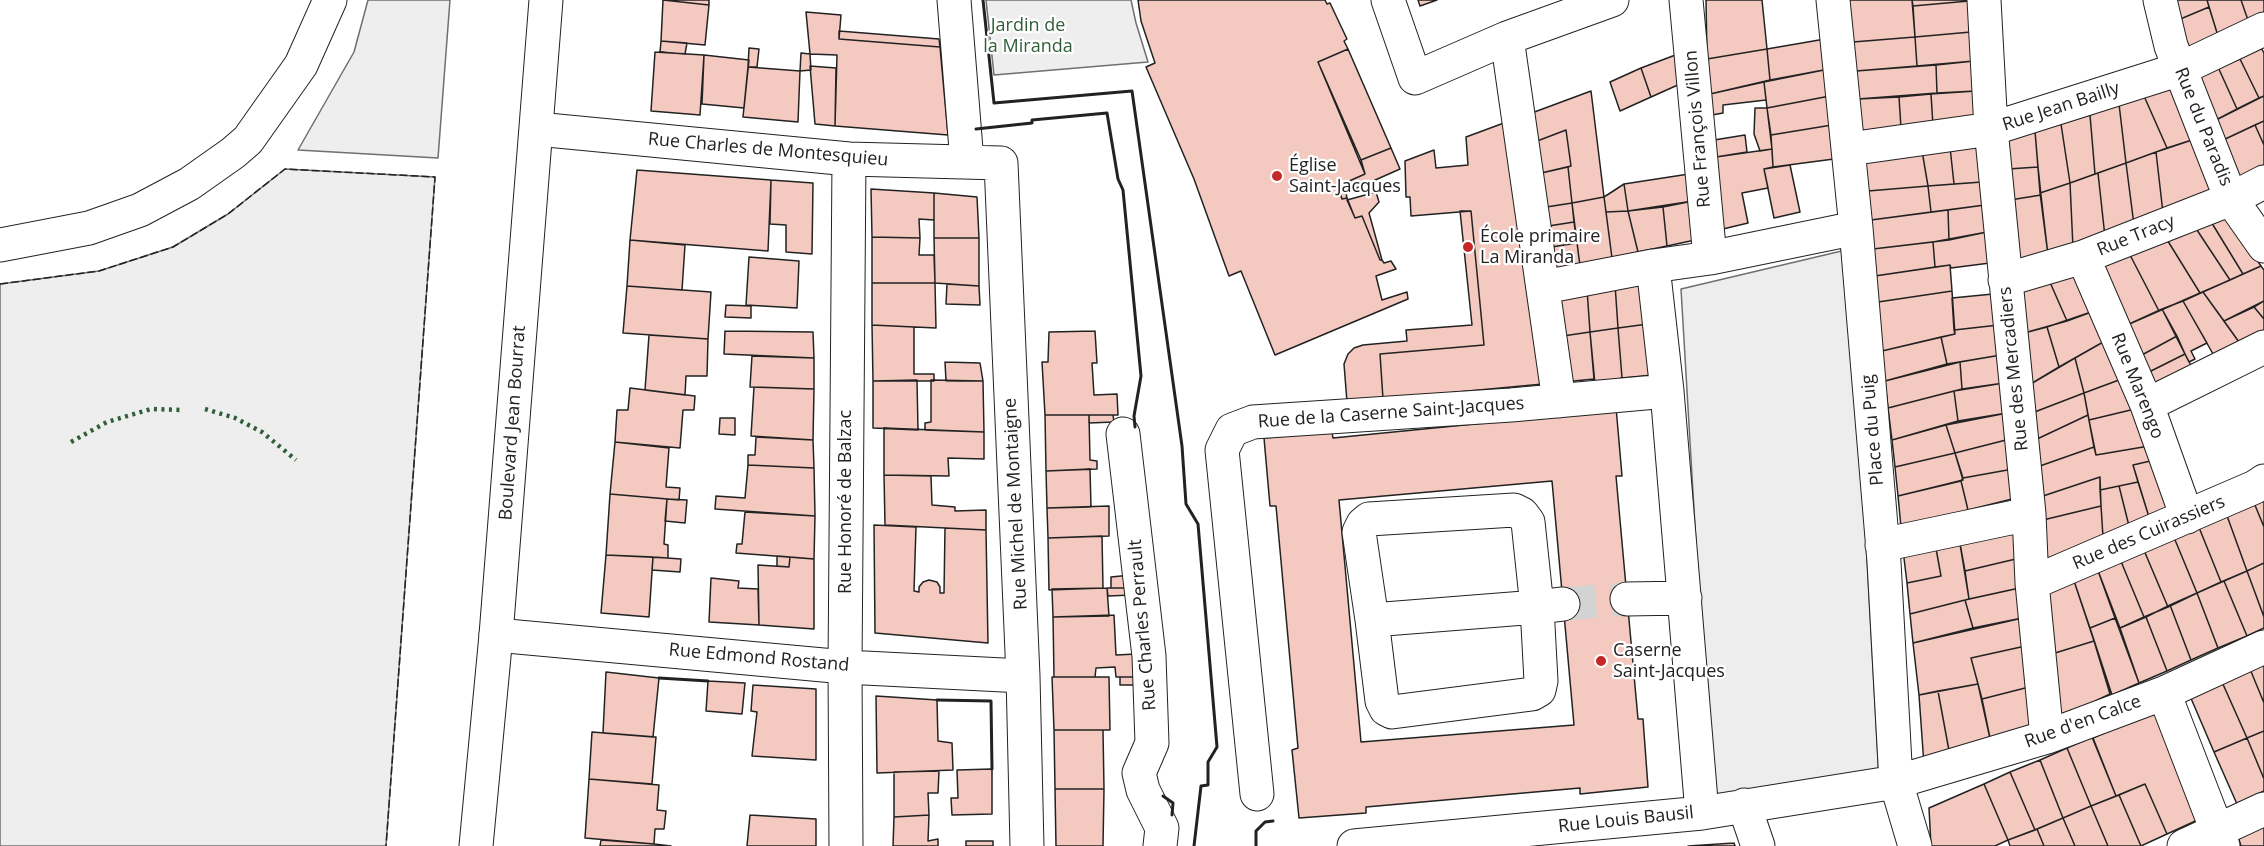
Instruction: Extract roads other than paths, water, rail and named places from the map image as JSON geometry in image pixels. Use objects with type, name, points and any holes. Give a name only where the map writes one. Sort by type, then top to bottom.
[{"type":"street","points":[[0,245],[89,228],[140,210],[189,184],[233,153],[248,140],[301,65],[330,0]]},
{"type":"street","name":"Boulevard Jean Bourrat","points":[[476,846],[496,635],[546,0]]},
{"type":"street","points":[[954,0],[967,162]]},
{"type":"street","points":[[1388,0],[1415,78],[1507,38],[1612,0]]},
{"type":"street","name":"Rue François Villon","points":[[1686,0],[1710,258]]},
{"type":"street","name":"Place du Puig","points":[[1833,0],[1849,149],[1882,545],[1896,782],[1915,846]]},
{"type":"street","name":"Rue des Mercadiers","points":[[1984,0],[1991,129],[2029,514],[2032,582],[2047,737]]},
{"type":"street","name":"Rue du Paradis","points":[[2160,0],[2171,46],[2231,199],[2264,246]]},
{"type":"street","name":"Rue Jean Bailly","points":[[1849,149],[1991,129],[2180,69],[2264,29]]},
{"type":"street","points":[[1507,38],[1559,401]]},
{"type":"street","name":"Rue Charles de Montesquieu","points":[[537,129],[849,159],[1001,163]]},
{"type":"street","name":"Rue Honoré de Balzac","points":[[846,846],[844,667],[849,159]]},
{"type":"street","name":"Rue Michel de Montaigne","points":[[1001,163],[1023,676],[1027,846]]},
{"type":"street","name":"Rue Tracy","points":[[2005,280],[2084,257],[2231,199],[2264,182]]},
{"type":"street","points":[[1544,287],[1653,266],[1710,258],[1856,228]]},
{"type":"street","name":"Rue Marengo","points":[[2084,257],[2147,405],[2187,517]]},
{"type":"street","points":[[1653,266],[1668,391],[1702,813]]},
{"type":"street","points":[[2147,405],[2264,347]]},
{"type":"street","name":"Rue de la Caserne Saint-Jacques","points":[[1257,794],[1222,450],[1232,430],[1253,422],[1511,405],[1668,391]]},
{"type":"street","name":"Rue Charles Perrault","points":[[1124,434],[1149,656],[1152,743],[1139,773],[1143,790],[1162,828],[1160,846]]},
{"type":"street","name":"Rue des Cuirassiers","points":[[2032,582],[2187,517],[2264,481]]},
{"type":"street","points":[[1514,510],[1522,514],[1528,522],[1550,605],[1539,690],[1532,694],[1392,712],[1382,701],[1372,620],[1359,532],[1369,519],[1514,510]]},
{"type":"street","points":[[1882,545],[2029,514]]},
{"type":"street","points":[[1628,599],[1685,598]]},
{"type":"street","points":[[1372,620],[1550,605]]},
{"type":"street","name":"Rue Edmond Rostand","points":[[496,635],[844,667],[1023,676]]},
{"type":"street","name":"Rue d'en Calce","points":[[1896,782],[2047,737],[2164,693],[2264,647]]},
{"type":"street","points":[[2164,693],[2221,838]]},
{"type":"street","name":"Rue Louis Bausil","points":[[1354,846],[1702,813],[1896,782]]},
{"type":"street","points":[[1744,805],[1758,846]]},
{"type":"street","points":[[2184,846],[2221,838],[2264,808]]},
{"type":"tunnel","points":[[1563,604],[1627,599]]},
{"type":"place","name":"Église Saint-Jacques","points":[[1277,176]]},
{"type":"place","name":"École primaire La Miranda","points":[[1468,247]]},
{"type":"place","name":"Caserne Saint-Jacques","points":[[1601,661]]},
{"type":"park label","name":"Jardin de la Miranda","points":[[1028,36]]}]
